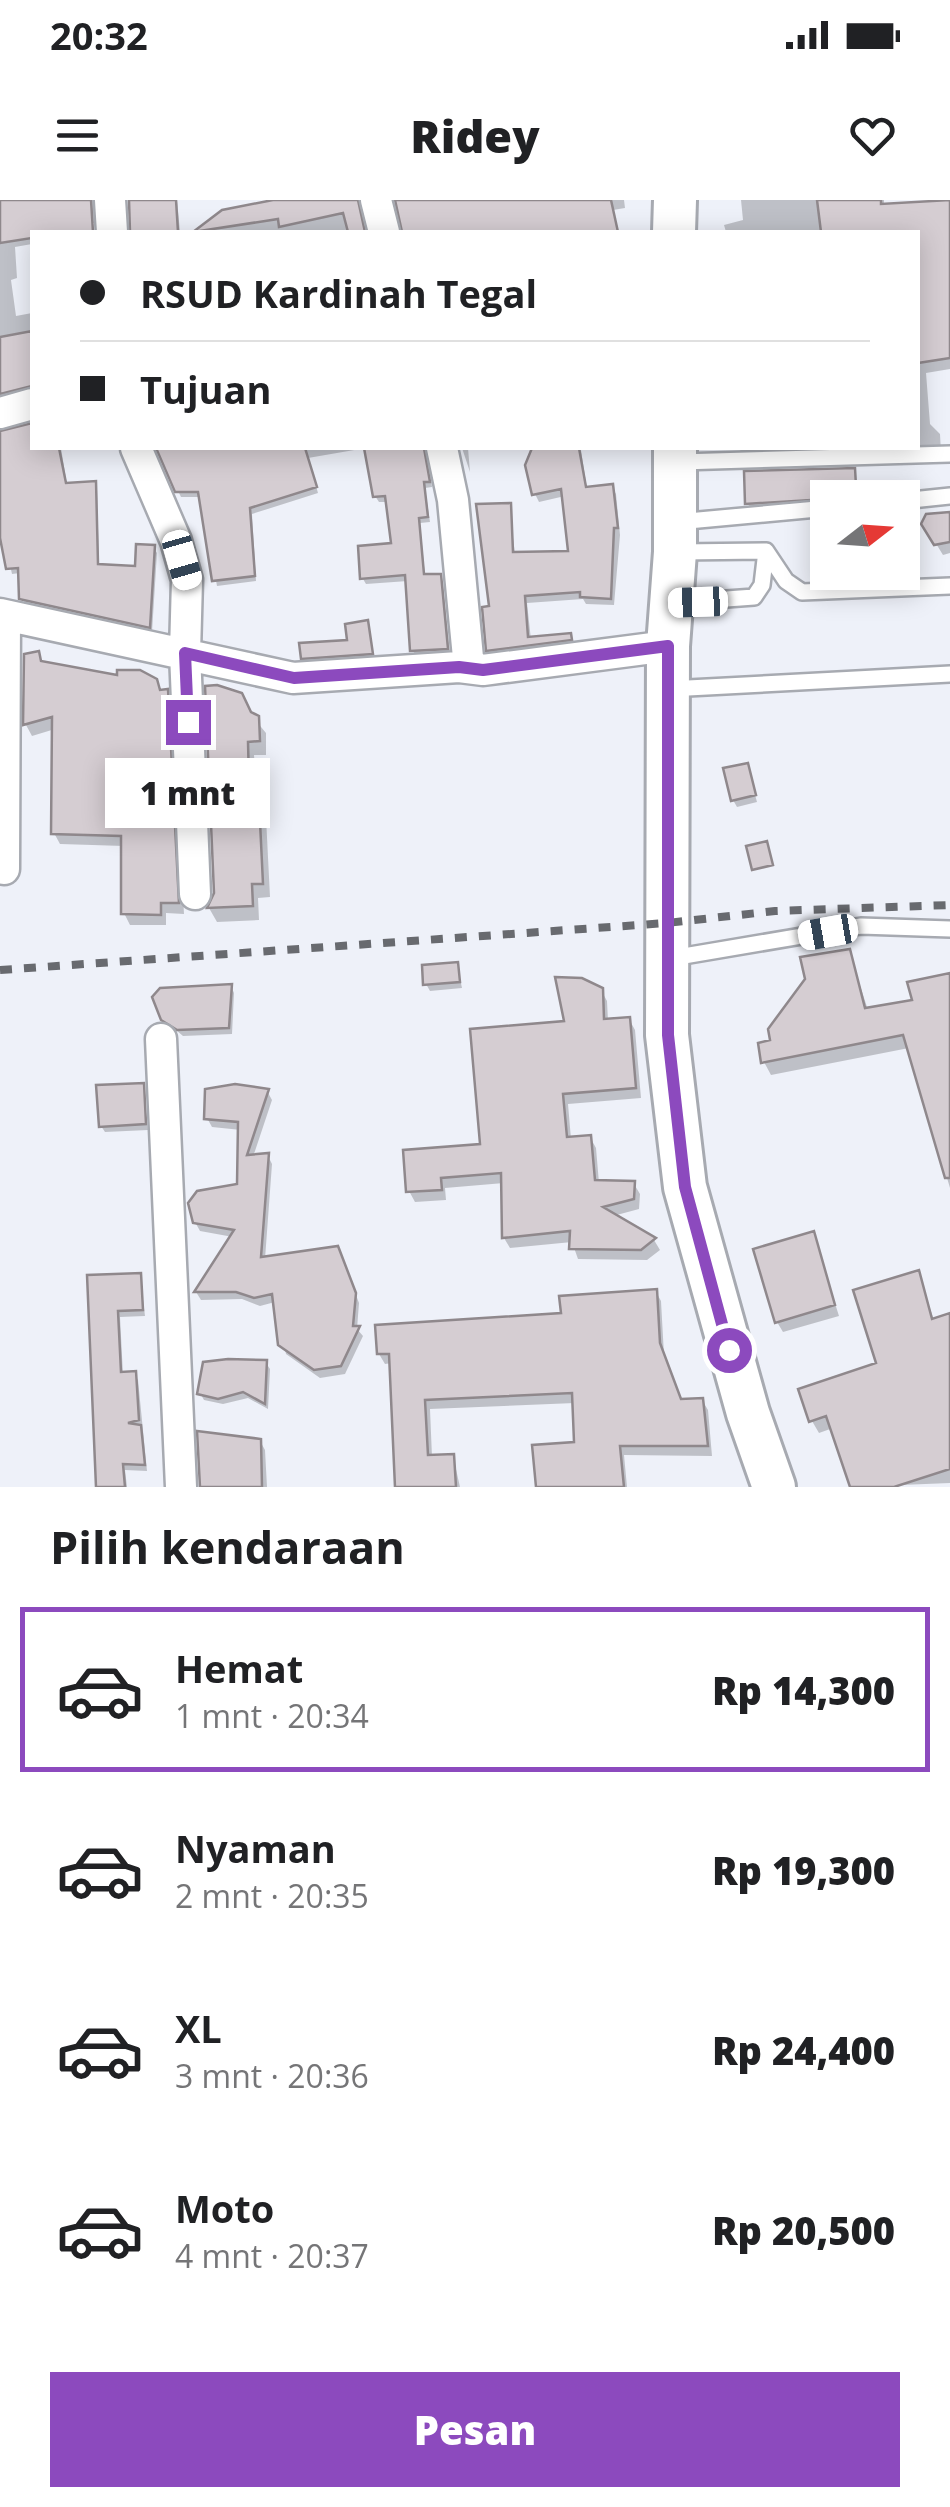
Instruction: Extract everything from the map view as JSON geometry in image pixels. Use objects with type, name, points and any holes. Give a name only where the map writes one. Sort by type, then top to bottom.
[{"type":"main road","points":[[674,230],[675,200]]},
{"type":"main road","points":[[676,455],[668,646],[668,1035],[685,1187],[748,1413],[774,1487]]},
{"type":"street","points":[[110,200],[112,230]]},
{"type":"street","points":[[376,200],[384,230]]},
{"type":"street","points":[[0,413],[30,405]]},
{"type":"street","points":[[137,450],[176,541],[187,580],[185,653],[194,894]]},
{"type":"street","points":[[442,450],[453,500],[469,668]]},
{"type":"street","points":[[4,869],[2,615],[294,678],[483,670],[668,646]]},
{"type":"street","points":[[161,1039],[181,1487]]},
{"type":"lane","points":[[676,455],[950,454]]},
{"type":"lane","points":[[920,499],[950,496]]},
{"type":"lane","points":[[675,538],[810,512]]},
{"type":"lane","points":[[675,538],[766,551],[786,581],[802,592],[950,586]]},
{"type":"lane","points":[[671,603],[754,597],[762,586],[766,551]]},
{"type":"lane","points":[[669,689],[950,674]]},
{"type":"lane","points":[[668,959],[861,926],[950,929]]},
{"type":"building","points":[[0,200],[91,200],[93,230],[30,230],[30,238],[0,243]]},
{"type":"building","points":[[129,200],[176,200],[178,230],[130,230]]},
{"type":"building","points":[[273,200],[358,200],[365,230],[347,230],[343,213],[279,227],[278,219],[196,230],[222,210]]},
{"type":"building","points":[[395,200],[611,200],[618,230],[402,230]]},
{"type":"building","points":[[817,200],[881,200],[881,204],[950,200],[950,358],[920,363],[920,230],[821,230]]},
{"type":"building","points":[[30,331],[30,386],[0,394],[0,337]]},
{"type":"building","points":[[30,424],[30,450],[59,450],[66,483],[96,481],[98,564],[135,566],[136,544],[155,545],[150,628],[19,599],[18,568],[6,569],[0,538],[0,431]]},
{"type":"building","points":[[157,450],[306,450],[317,487],[250,508],[255,576],[212,581],[198,492],[175,492]]},
{"type":"building","points":[[364,450],[424,450],[430,482],[424,482],[428,517],[419,518],[424,574],[441,574],[448,649],[410,651],[405,575],[360,579],[358,546],[391,543],[385,496],[373,497]]},
{"type":"building","points":[[531,450],[579,450],[586,487],[613,484],[618,528],[614,528],[611,599],[580,597],[580,592],[525,596],[528,637],[571,633],[572,640],[486,651],[482,607],[489,606],[476,504],[511,503],[513,552],[568,551],[561,489],[532,495],[525,465]]},
{"type":"building","points":[[855,468],[856,480],[810,480],[810,500],[745,504],[744,471]]},
{"type":"building","points":[[950,512],[950,542],[934,545],[921,524],[926,514]]},
{"type":"building","points":[[368,620],[373,654],[301,659],[299,643],[347,640],[345,624]]},
{"type":"building","points":[[39,651],[41,661],[117,675],[117,670],[140,670],[157,679],[160,690],[168,689],[179,903],[161,903],[161,915],[121,914],[121,836],[51,834],[52,717],[23,725],[24,654]]},
{"type":"building","points":[[217,685],[242,693],[251,712],[259,716],[260,741],[248,742],[249,781],[258,780],[263,884],[252,884],[253,906],[207,908],[214,893],[205,686]]},
{"type":"building","points":[[748,763],[756,795],[731,801],[723,768]]},
{"type":"building","points":[[767,841],[773,865],[752,870],[746,846]]},
{"type":"building","points":[[850,949],[865,1008],[912,1000],[907,982],[950,973],[950,1178],[945,1178],[903,1035],[761,1063],[758,1043],[770,1040],[768,1029],[805,979],[800,957]]},
{"type":"building","points":[[458,962],[460,982],[423,985],[422,965]]},
{"type":"building","points":[[555,977],[582,978],[603,988],[604,1019],[630,1017],[636,1088],[563,1094],[567,1137],[591,1135],[595,1180],[635,1181],[634,1199],[603,1207],[656,1238],[641,1250],[569,1249],[570,1231],[502,1238],[501,1173],[441,1178],[442,1190],[406,1192],[403,1150],[480,1144],[470,1029],[564,1021]]},
{"type":"building","points":[[232,984],[229,1028],[177,1030],[161,1020],[152,997],[160,988]]},
{"type":"building","points":[[144,1083],[146,1124],[99,1127],[96,1085]]},
{"type":"building","points":[[235,1084],[269,1089],[247,1155],[269,1153],[261,1257],[338,1246],[356,1293],[353,1326],[360,1326],[341,1366],[314,1370],[278,1345],[272,1294],[254,1298],[236,1292],[194,1292],[234,1230],[193,1223],[188,1203],[197,1191],[237,1184],[238,1122],[204,1119],[205,1089]]},
{"type":"building","points":[[814,1231],[835,1305],[775,1323],[753,1249]]},
{"type":"building","points":[[919,1270],[932,1319],[950,1313],[950,1469],[894,1487],[850,1487],[826,1416],[809,1422],[798,1389],[876,1363],[853,1290]]},
{"type":"building","points":[[141,1273],[143,1310],[118,1311],[121,1372],[136,1371],[139,1420],[128,1423],[141,1425],[145,1465],[123,1464],[125,1487],[96,1487],[87,1275]]},
{"type":"building","points":[[657,1289],[660,1343],[681,1399],[703,1398],[708,1446],[620,1446],[624,1487],[536,1487],[532,1445],[574,1442],[572,1393],[425,1400],[428,1455],[454,1454],[456,1487],[395,1487],[389,1354],[377,1354],[375,1325],[561,1313],[559,1296]]},
{"type":"building","points":[[267,1360],[265,1404],[243,1392],[218,1399],[197,1394],[203,1362]]},
{"type":"building","points":[[197,1431],[261,1439],[262,1487],[200,1487]]},
{"type":"railway","points":[[0,970],[667,923],[775,911],[950,905]]},
{"type":"route","points":[[188,722],[185,653],[294,678],[459,667],[483,670],[668,646],[668,1035],[685,1187],[729,1350]]}]
